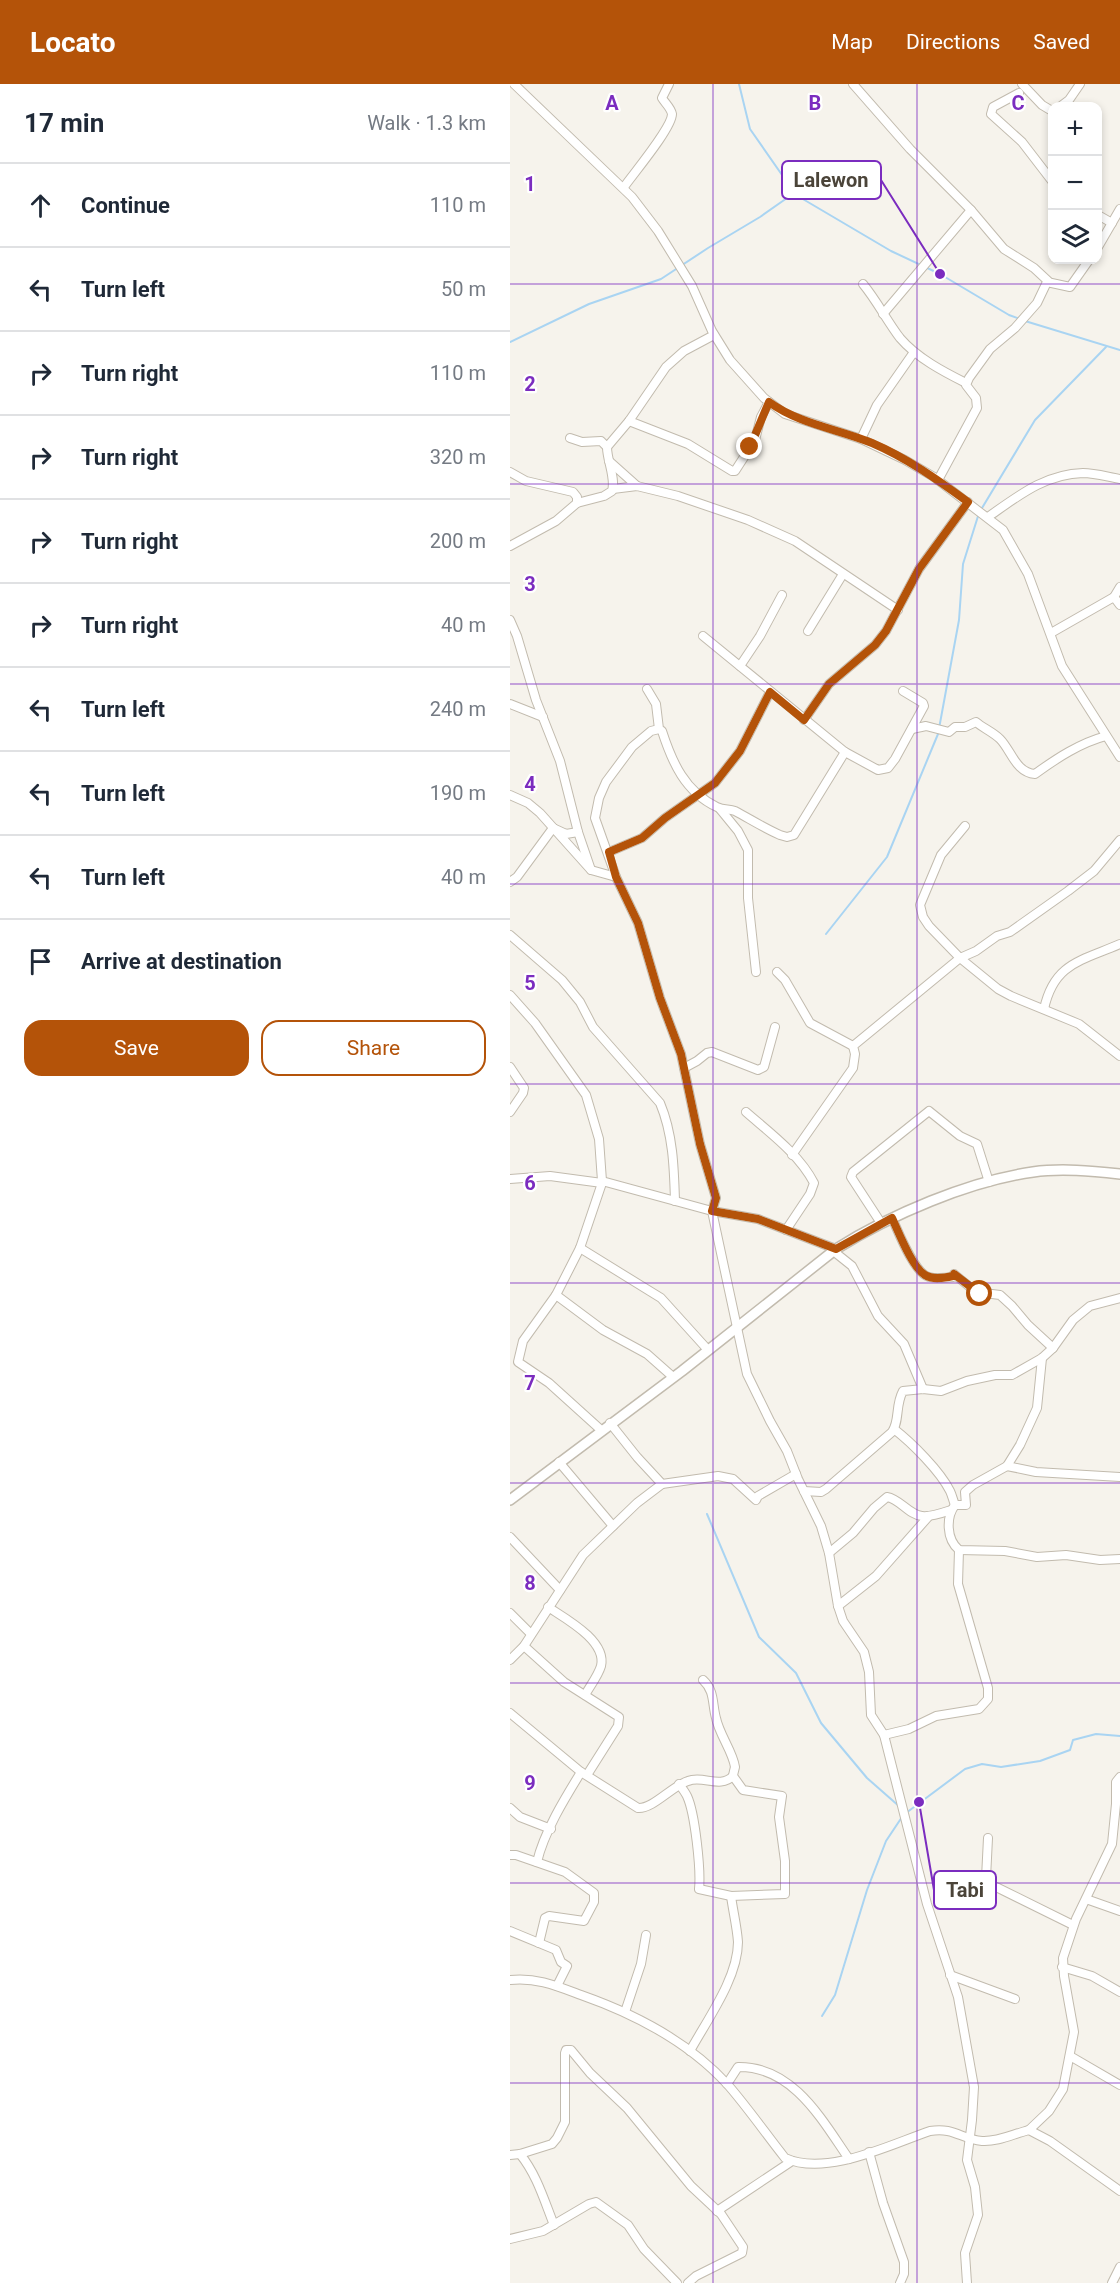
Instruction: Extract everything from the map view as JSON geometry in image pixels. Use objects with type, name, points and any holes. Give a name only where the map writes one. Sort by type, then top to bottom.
[{"type":"street","points":[[514,84],[624,187],[658,231],[681,267],[714,335],[730,360],[769,402],[785,414],[861,439],[905,460],[938,480],[1003,530],[1028,574],[1062,666],[1120,757]]},
{"type":"street","points":[[624,187],[657,144],[672,117],[671,111],[662,98],[669,84]]},
{"type":"street","points":[[853,84],[904,143],[971,210],[1004,249],[1034,268],[1048,282],[1070,286],[1086,264]]},
{"type":"street","points":[[1066,102],[1080,84]]},
{"type":"street","points":[[1048,108],[1023,86],[1019,93],[993,107],[991,114],[1022,142],[1048,175]]},
{"type":"street","points":[[1102,240],[1120,209]]},
{"type":"street","points":[[883,314],[971,210]]},
{"type":"street","points":[[1102,217],[1112,223]]},
{"type":"street","points":[[966,383],[990,349],[1015,328],[1037,303],[1048,282]]},
{"type":"street","points":[[863,284],[901,339],[914,352],[966,383],[976,398],[977,408],[938,480]]},
{"type":"street","points":[[613,489],[614,482],[607,460],[607,447],[629,422],[666,368],[684,351],[714,335]]},
{"type":"street","points":[[861,439],[877,405],[914,352]]},
{"type":"street","points":[[629,422],[688,444],[732,471],[739,468],[754,440],[761,417],[769,402]]},
{"type":"street","points":[[570,438],[582,442],[601,441],[607,447]]},
{"type":"street","points":[[607,460],[637,486]]},
{"type":"street","points":[[510,472],[526,481],[573,492],[577,497],[576,503]]},
{"type":"street","points":[[988,517],[1030,488],[1058,476],[1085,473],[1120,479]]},
{"type":"street","points":[[510,546],[556,521],[576,503],[604,496],[613,489],[637,486],[678,496],[748,520],[795,541],[898,610]]},
{"type":"street","points":[[804,720],[829,684],[875,645],[898,610],[919,569],[968,502]]},
{"type":"street","points":[[808,631],[843,574]]},
{"type":"street","points":[[1051,633],[1114,597],[1120,587]]},
{"type":"street","points":[[740,666],[760,636],[782,595]]},
{"type":"street","points":[[1114,597],[1120,605]]},
{"type":"street","points":[[510,620],[560,761],[578,832],[591,870]]},
{"type":"street","points":[[704,636],[804,720],[845,752],[870,767],[883,770],[888,768],[921,714],[924,704],[903,692]]},
{"type":"street","points":[[648,688],[656,704],[659,729],[662,731],[681,777],[699,795],[720,809],[738,831],[748,850],[748,898],[756,972]]},
{"type":"street","points":[[609,852],[642,838],[665,818],[715,783],[740,751],[770,692]]},
{"type":"street","points":[[510,704],[543,717]]},
{"type":"street","points":[[921,714],[926,726]]},
{"type":"street","points":[[912,729],[926,726],[949,732],[955,727],[965,727],[976,722],[1001,739],[1022,770],[1035,774],[1091,740],[1106,736]]},
{"type":"street","points":[[659,729],[651,731],[632,747],[606,782],[599,798],[595,818],[616,877],[638,923],[660,998],[677,1041],[700,1144],[716,1198],[712,1211],[747,1374],[787,1451],[821,1526],[843,1621],[864,1652],[869,1672],[872,1715],[884,1735],[927,1905],[958,1997],[974,2087],[967,2160],[975,2187],[978,2215],[965,2253],[967,2283]]},
{"type":"street","points":[[720,809],[732,810],[764,828],[791,837],[815,803],[845,752]]},
{"type":"street","points":[[510,795],[528,803],[554,828],[591,870],[616,877]]},
{"type":"street","points":[[965,826],[941,855],[920,905],[923,917],[929,926],[960,958],[998,989],[1079,1024],[1120,1056]]},
{"type":"street","points":[[554,828],[566,834],[578,832]]},
{"type":"street","points":[[510,882],[518,876],[554,828]]},
{"type":"street","points":[[853,1046],[960,958],[976,951],[997,936],[1010,932],[1094,871],[1120,840]]},
{"type":"street","points":[[510,935],[562,980],[580,1002],[593,1027],[660,1103],[665,1115],[674,1158],[675,1201]]},
{"type":"street","points":[[1044,1009],[1048,993],[1060,973],[1073,964],[1120,944]]},
{"type":"street","points":[[777,972],[785,980],[810,1023],[853,1046],[855,1054],[853,1068],[792,1155]]},
{"type":"street","points":[[510,995],[535,1023],[586,1095],[599,1139],[602,1182],[580,1248],[556,1295],[530,1328],[523,1341],[518,1359],[519,1365],[549,1383],[601,1430]]},
{"type":"street","points":[[684,1068],[712,1052],[758,1070],[764,1067],[775,1027]]},
{"type":"street","points":[[510,1067],[524,1088],[510,1112]]},
{"type":"street","points":[[881,1223],[851,1177],[853,1172],[929,1111],[960,1136],[977,1144],[989,1182]]},
{"type":"street","points":[[746,1112],[792,1155],[808,1172],[814,1183],[810,1194],[786,1230]]},
{"type":"street","points":[[512,1496],[673,1377],[836,1249],[881,1223],[989,1182],[1031,1172],[1054,1170],[1120,1174]]},
{"type":"street","points":[[510,1179],[550,1176],[602,1182],[712,1211],[758,1219],[836,1249]]},
{"type":"street","points":[[892,1218],[921,1272],[930,1277],[943,1278],[954,1274],[976,1292],[999,1294],[1053,1348]]},
{"type":"street","points":[[580,1248],[661,1298],[708,1350]]},
{"type":"street","points":[[836,1249],[837,1254],[852,1266],[878,1316],[904,1344],[923,1389]]},
{"type":"street","points":[[556,1295],[603,1330],[647,1354],[673,1377]]},
{"type":"street","points":[[804,1491],[821,1492],[826,1489],[894,1429],[897,1406],[903,1391],[923,1389],[941,1391],[968,1381],[995,1375],[1012,1375],[1042,1358],[1081,1313],[1099,1302],[1120,1298]]},
{"type":"street","points":[[510,1351],[518,1359]]},
{"type":"street","points":[[829,1553],[853,1533],[874,1508],[887,1497],[894,1499],[917,1515],[929,1516],[966,1505],[965,1492],[1007,1466],[1020,1445],[1037,1408],[1042,1358]]},
{"type":"street","points":[[610,1423],[662,1484]]},
{"type":"street","points":[[894,1429],[913,1444],[950,1491],[953,1508],[948,1520],[954,1546],[959,1550],[1005,1551],[1036,1557],[1066,1554],[1100,1560],[1120,1559]]},
{"type":"street","points":[[559,1462],[613,1526]]},
{"type":"street","points":[[1007,1466],[1036,1472],[1120,1477]]},
{"type":"street","points":[[510,1660],[524,1646],[583,1555],[637,1503],[662,1484],[708,1476],[725,1477],[733,1479],[756,1500],[758,1496],[796,1474]]},
{"type":"street","points":[[838,1606],[876,1576],[929,1516]]},
{"type":"street","points":[[510,1537],[560,1590]]},
{"type":"street","points":[[884,1735],[909,1729],[936,1716],[978,1709],[988,1699],[988,1688],[958,1584],[959,1550]]},
{"type":"street","points":[[548,1606],[598,1646],[600,1668],[585,1695]]},
{"type":"street","points":[[510,1613],[531,1634]]},
{"type":"street","points":[[524,1646],[552,1672],[617,1714],[620,1720],[561,1806],[540,1850],[537,1862]]},
{"type":"street","points":[[510,1713],[584,1774],[642,1808],[679,1784],[695,1778],[722,1781],[729,1780],[733,1776],[735,1767],[715,1717],[715,1706],[709,1685],[703,1680]]},
{"type":"street","points":[[679,1784],[687,1796],[689,1805],[697,1848],[699,1890],[731,1896],[783,1896],[787,1891],[779,1817],[782,1796],[743,1790],[733,1776]]},
{"type":"street","points":[[510,1980],[524,1978],[541,1980],[625,2012],[660,2030],[727,2084],[784,2158],[792,2161],[830,2164],[942,2129],[981,2140],[994,2141],[1029,2130],[1049,2111],[1060,2096],[1074,2032],[1062,1966],[1064,1948],[1112,1844],[1116,1812],[1116,1782],[1120,1778]]},
{"type":"street","points":[[510,1808],[520,1817],[551,1829]]},
{"type":"street","points":[[988,1838],[986,1878],[988,1883],[1074,1925]]},
{"type":"street","points":[[510,1855],[565,1872],[587,1887],[595,1898],[584,1921],[549,1916],[545,1918],[539,1943]]},
{"type":"street","points":[[690,2052],[736,1962],[738,1942],[731,1896]]},
{"type":"street","points":[[1086,1899],[1120,1911]]},
{"type":"street","points":[[510,1931],[556,1950],[561,1962],[567,1966],[557,1986]]},
{"type":"street","points":[[625,2012],[641,1964],[646,1935]]},
{"type":"street","points":[[1062,1966],[1092,1976],[1120,1992]]},
{"type":"street","points":[[950,1975],[1015,1999]]},
{"type":"street","points":[[510,2155],[520,2154],[555,2142],[565,2122],[564,2054],[568,2049],[627,2108],[691,2186],[717,2211],[743,2247],[742,2253],[696,2276],[688,2283]]},
{"type":"street","points":[[1070,2056],[1120,2085]]},
{"type":"street","points":[[727,2084],[738,2067],[768,2073],[784,2081],[810,2103],[849,2159]]},
{"type":"street","points":[[1029,2130],[1050,2141],[1120,2191]]},
{"type":"street","points":[[869,2152],[883,2203],[904,2262],[904,2274],[900,2283]]},
{"type":"street","points":[[520,2154],[530,2167],[540,2187],[554,2225]]},
{"type":"street","points":[[717,2211],[792,2161]]},
{"type":"street","points":[[510,2239],[543,2231],[596,2202],[628,2225],[644,2249],[677,2283]]},
{"type":"street","points":[[1112,2283],[1120,2267]]},
{"type":"waterway","points":[[739,84],[750,129],[796,195],[891,251],[940,274],[1009,315],[1020,319]]},
{"type":"waterway","points":[[510,342],[589,304],[661,279],[787,198],[796,195]]},
{"type":"waterway","points":[[1025,321],[1120,350]]},
{"type":"waterway","points":[[826,934],[887,857],[938,734],[959,620],[963,564],[979,513],[1035,420],[1106,347]]},
{"type":"waterway","points":[[707,1514],[759,1637],[796,1673],[821,1723],[867,1778],[900,1807]]},
{"type":"waterway","points":[[906,1813],[965,1769],[982,1764],[1001,1767],[1040,1761],[1070,1750],[1073,1740],[1096,1734],[1120,1736]]},
{"type":"waterway","points":[[822,2016],[835,1995],[867,1890],[886,1841],[902,1817]]},
{"type":"place","name":"Lalewon","points":[[940,274]]},
{"type":"place","name":"Tabi","points":[[919,1802]]},
{"type":"route","points":[[750,447],[769,402],[785,414],[875,444],[934,477],[968,502],[919,569],[886,631],[875,645],[829,684],[804,720],[770,692],[740,751],[715,783],[665,818],[642,838],[609,852],[616,877],[638,923],[660,998],[681,1054],[700,1144],[716,1198],[712,1211],[758,1219],[836,1249],[892,1218],[921,1272],[930,1277],[943,1278],[954,1274],[980,1294]]}]
